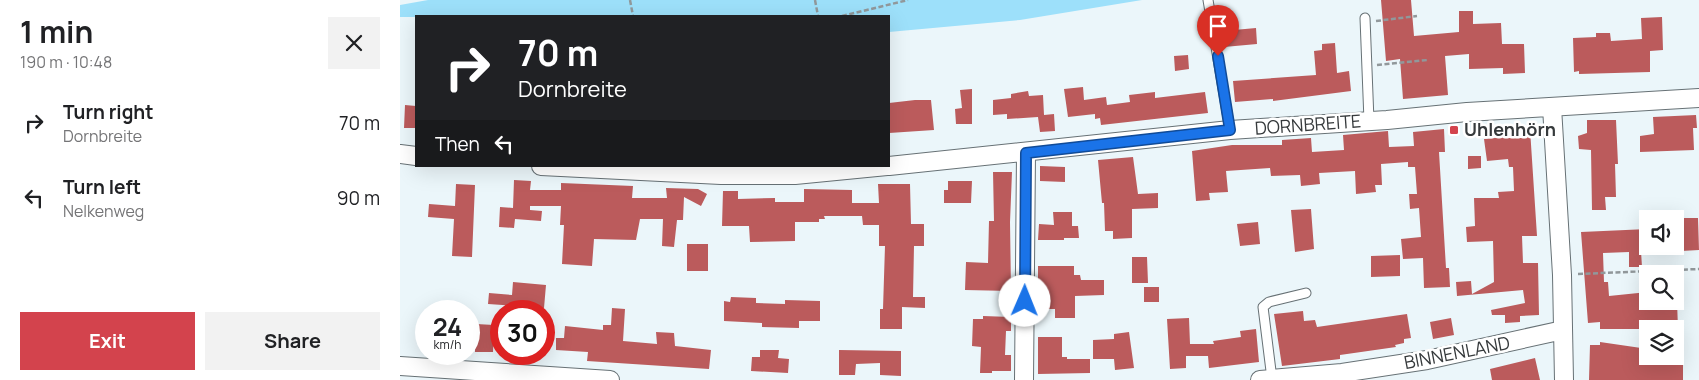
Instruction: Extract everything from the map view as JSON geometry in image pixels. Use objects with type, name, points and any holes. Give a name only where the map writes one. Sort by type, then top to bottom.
[{"type":"street","name":"DORNBREITE","points":[[890,166],[1026,153],[1230,130],[1369,121],[1467,112],[1699,98]]},
{"type":"street","points":[[1552,107],[1562,275],[1564,380]]},
{"type":"street","points":[[1024,380],[1026,153]]},
{"type":"street","points":[[400,154],[415,156]]},
{"type":"street","name":"DORNBREITE","points":[[561,167],[721,175],[795,176],[879,167]]},
{"type":"street","name":"BINNENLAND","points":[[1266,380],[1342,373],[1427,360],[1563,330]]},
{"type":"street","points":[[400,366],[610,380]]},
{"type":"lane","points":[[1208,0],[1230,130]]},
{"type":"lane","points":[[1365,20],[1369,121]]},
{"type":"lane","points":[[1266,380],[1263,307],[1269,302],[1306,293]]},
{"type":"path","points":[[630,0],[634,15]]},
{"type":"path","points":[[815,0],[818,15]]},
{"type":"path","points":[[846,15],[908,0]]},
{"type":"path","points":[[1365,20],[1417,16]]},
{"type":"path","points":[[1367,66],[1428,60]]},
{"type":"path","points":[[1562,275],[1699,269]]},
{"type":"shaded area","points":[[428,0],[1142,0],[1020,20],[890,32],[890,15],[415,15],[415,17],[400,17],[400,5]]},
{"type":"building","points":[[1381,0],[1411,0],[1414,36],[1459,32],[1459,11],[1473,11],[1473,24],[1501,23],[1502,44],[1524,44],[1525,73],[1503,74],[1503,68],[1469,69],[1469,54],[1445,56],[1448,95],[1403,99],[1400,59],[1386,61]]},
{"type":"building","points":[[1662,17],[1663,50],[1650,51],[1650,72],[1579,74],[1579,71],[1574,72],[1573,38],[1596,37],[1596,33],[1610,33],[1611,41],[1642,39],[1641,18]]},
{"type":"building","points":[[1256,28],[1257,44],[1224,47],[1223,31]]},
{"type":"building","points":[[1335,43],[1337,73],[1349,71],[1351,91],[1273,101],[1273,99],[1235,102],[1233,81],[1316,75],[1314,51],[1322,50],[1322,44]]},
{"type":"building","points":[[1188,55],[1189,69],[1175,71],[1174,56]]},
{"type":"building","points":[[1083,87],[1084,100],[1106,97],[1107,105],[1130,102],[1129,95],[1155,92],[1155,98],[1205,92],[1208,113],[1101,125],[1100,118],[1095,119],[1095,114],[1068,117],[1064,89]]},
{"type":"building","points":[[972,89],[972,124],[956,124],[955,109],[962,108],[960,90]]},
{"type":"building","points":[[1028,91],[1029,96],[1043,95],[1044,115],[1054,114],[1055,131],[1040,132],[1038,117],[1007,119],[1007,114],[993,115],[993,100],[1011,98],[1011,94]]},
{"type":"building","points":[[931,100],[934,130],[890,133],[890,103]]},
{"type":"building","points":[[405,105],[415,106],[415,128],[404,128]]},
{"type":"building","points":[[1696,115],[1697,128],[1693,128],[1694,150],[1640,152],[1640,136],[1654,134],[1653,117]]},
{"type":"building","points":[[1587,120],[1616,120],[1618,164],[1615,164],[1616,197],[1605,197],[1606,210],[1592,210],[1591,150],[1579,149],[1578,136],[1587,133]]},
{"type":"building","points":[[1444,129],[1445,152],[1439,152],[1446,268],[1449,268],[1450,287],[1424,288],[1423,258],[1403,259],[1401,239],[1421,237],[1419,208],[1410,209],[1409,194],[1417,194],[1415,167],[1408,167],[1408,162],[1381,164],[1382,185],[1375,185],[1376,192],[1356,194],[1355,171],[1319,173],[1320,184],[1301,186],[1300,175],[1271,176],[1270,168],[1226,171],[1228,192],[1209,193],[1210,200],[1196,201],[1192,151],[1232,145],[1282,145],[1282,140],[1311,138],[1312,152],[1344,150],[1343,135],[1388,131],[1389,147],[1414,146],[1413,132]]},
{"type":"building","points":[[1530,129],[1537,236],[1522,236],[1523,263],[1538,263],[1539,315],[1520,316],[1520,322],[1505,323],[1505,315],[1492,315],[1491,310],[1525,303],[1523,290],[1457,296],[1456,282],[1471,281],[1472,294],[1494,282],[1493,241],[1467,242],[1466,227],[1475,226],[1474,198],[1499,198],[1498,192],[1514,191],[1513,167],[1509,167],[1508,159],[1487,161],[1484,139],[1515,136],[1515,130]]},
{"type":"building","points":[[1468,156],[1481,156],[1481,168],[1468,169]]},
{"type":"building","points":[[1133,157],[1138,194],[1158,193],[1158,208],[1132,209],[1132,238],[1113,239],[1113,231],[1105,231],[1104,203],[1102,203],[1098,160]]},
{"type":"building","points":[[1040,166],[1065,167],[1065,182],[1040,181]]},
{"type":"building","points":[[993,172],[1012,172],[1010,222],[1011,291],[965,290],[966,262],[988,263],[989,221],[994,221]]},
{"type":"building","points":[[514,180],[531,181],[530,190],[561,190],[561,183],[633,186],[632,198],[667,198],[666,188],[698,189],[707,194],[701,206],[684,197],[683,220],[677,220],[674,247],[662,246],[663,219],[640,219],[636,240],[594,239],[592,266],[562,264],[564,225],[560,225],[561,206],[530,206],[530,210],[542,211],[541,221],[515,219],[514,228],[499,227],[500,207],[513,208]]},
{"type":"building","points":[[948,181],[972,181],[971,203],[944,203],[944,190],[948,190]]},
{"type":"building","points":[[456,184],[475,185],[472,257],[452,256],[454,219],[428,217],[429,204],[455,206]]},
{"type":"building","points":[[878,184],[910,184],[911,224],[924,224],[924,246],[914,246],[913,297],[925,297],[925,308],[902,307],[902,329],[880,329],[880,309],[883,309],[885,246],[879,246],[879,225],[863,225],[862,216],[824,216],[825,219],[819,219],[819,222],[795,222],[795,241],[750,242],[749,226],[722,226],[723,191],[738,191],[738,199],[775,198],[775,202],[804,202],[804,189],[852,190],[852,203],[879,203]]},
{"type":"building","points":[[1311,209],[1314,249],[1295,252],[1291,210]]},
{"type":"building","points":[[1053,212],[1072,212],[1072,226],[1078,226],[1079,238],[1038,240],[1039,224],[1054,225]]},
{"type":"building","points":[[1684,218],[1698,218],[1699,250],[1684,251]]},
{"type":"building","points":[[1258,222],[1260,244],[1240,246],[1237,224]]},
{"type":"building","points":[[1639,229],[1639,255],[1641,255],[1642,265],[1639,265],[1639,267],[1629,267],[1629,252],[1603,253],[1604,282],[1608,282],[1609,296],[1639,293],[1639,310],[1677,310],[1678,320],[1639,320],[1639,329],[1600,329],[1600,322],[1588,323],[1581,232]]},
{"type":"building","points":[[687,244],[708,244],[708,271],[687,271]]},
{"type":"building","points":[[1400,255],[1400,276],[1371,277],[1371,256]]},
{"type":"building","points":[[1132,257],[1147,257],[1148,283],[1132,283]]},
{"type":"building","points":[[1038,266],[1074,266],[1074,275],[1080,275],[1081,280],[1104,280],[1104,295],[1075,296],[1075,318],[1055,318],[1055,309],[1038,309]]},
{"type":"building","points":[[513,282],[546,285],[545,300],[490,300],[490,304],[488,304],[489,293],[512,295]]},
{"type":"building","points":[[1144,287],[1159,287],[1159,302],[1144,302]]},
{"type":"building","points":[[731,297],[756,298],[756,303],[785,304],[785,300],[820,301],[820,321],[799,321],[799,328],[762,327],[762,323],[724,321],[724,301],[730,302]]},
{"type":"building","points":[[612,308],[625,309],[623,341],[657,344],[656,332],[674,333],[675,346],[711,350],[709,369],[587,361],[588,352],[556,350],[556,338],[564,338],[565,326],[603,330],[603,325],[611,325]]},
{"type":"building","points":[[1303,311],[1304,321],[1315,320],[1317,327],[1407,314],[1411,338],[1404,339],[1404,343],[1395,345],[1396,347],[1340,355],[1340,359],[1282,366],[1274,314]]},
{"type":"building","points":[[983,316],[1011,317],[1011,331],[1006,331],[1005,355],[1011,355],[1011,371],[980,373],[981,347],[972,346],[973,319],[983,319]]},
{"type":"building","points":[[1189,318],[1190,344],[1214,344],[1213,341],[1241,337],[1240,331],[1256,329],[1259,362],[1209,368],[1208,356],[1186,356],[1186,368],[1170,369],[1167,319]]},
{"type":"building","points":[[1451,318],[1454,335],[1433,339],[1430,322]]},
{"type":"building","points":[[480,324],[490,325],[490,352],[480,352]]},
{"type":"building","points":[[1129,332],[1134,368],[1115,370],[1114,359],[1093,359],[1093,340],[1114,339],[1114,334]]},
{"type":"building","points":[[1038,337],[1062,337],[1062,357],[1067,357],[1067,359],[1090,359],[1090,373],[1038,374]]},
{"type":"building","points":[[1600,342],[1639,348],[1639,365],[1683,365],[1683,380],[1589,380],[1590,345],[1600,345]]},
{"type":"building","points":[[760,350],[779,350],[778,358],[789,359],[788,373],[751,371],[752,357],[760,357]]},
{"type":"building","points":[[839,350],[901,351],[901,376],[880,375],[880,363],[856,364],[855,375],[839,375]]},
{"type":"building","points":[[1535,358],[1540,380],[1492,380],[1490,369]]},
{"type":"place","name":"Uhlenhörn","points":[[1454,130]]},
{"type":"route","points":[[1025,301],[1026,153],[1230,130],[1218,56]]}]
